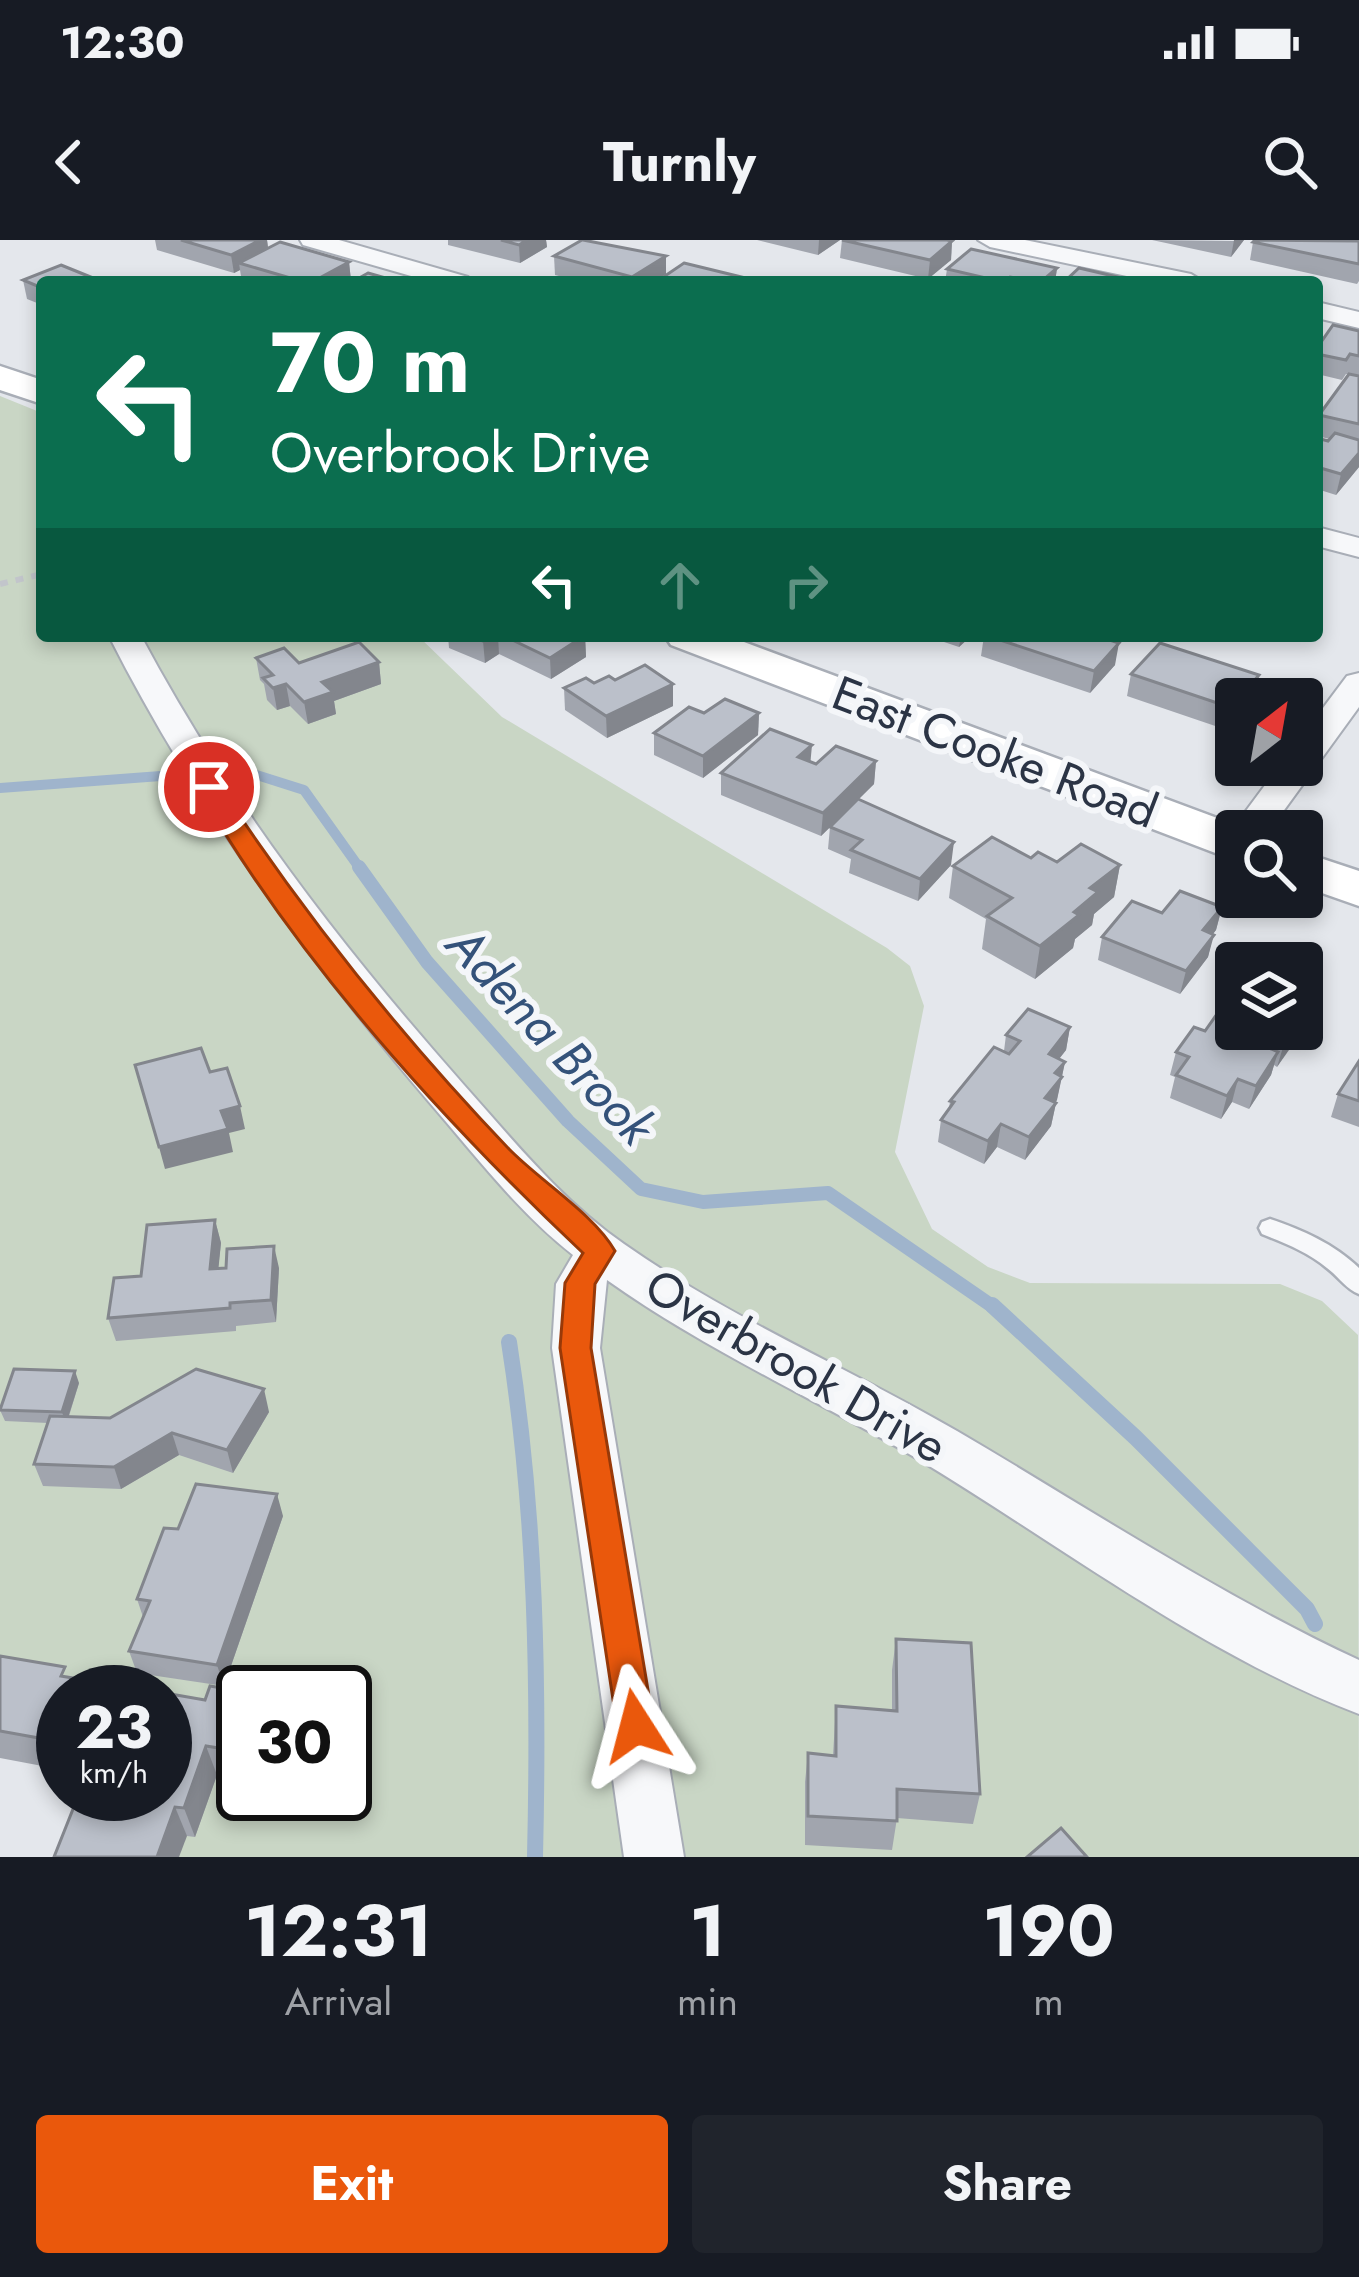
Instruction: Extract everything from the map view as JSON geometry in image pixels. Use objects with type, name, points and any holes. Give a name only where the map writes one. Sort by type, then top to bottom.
[{"type":"main road","points":[[0,377],[36,391]]},
{"type":"main road","name":"East Cooke Road","points":[[703,642],[1215,835]]},
{"type":"main road","points":[[1323,876],[1359,889]]},
{"type":"street","points":[[312,240],[438,276]]},
{"type":"street","points":[[991,240],[1162,276]]},
{"type":"street","points":[[1323,311],[1359,320]]},
{"type":"street","points":[[1323,538],[1359,548]]},
{"type":"street","name":"Overbrook Drive","points":[[128,642],[230,823],[349,984],[501,1158],[600,1251],[708,1321],[934,1444],[1223,1622],[1359,1688]]},
{"type":"street","points":[[1265,810],[1359,683]]},
{"type":"street","points":[[600,1251],[580,1283],[576,1348],[654,1857]]},
{"type":"lane","points":[[1270,1228],[1312,1244],[1359,1285]]},
{"type":"path","points":[[0,584],[36,575]]},
{"type":"green space","points":[[0,396],[36,411],[36,642],[424,642],[502,717],[910,966],[924,1006],[895,1152],[932,1229],[988,1267],[1030,1283],[1280,1284],[1322,1301],[1358,1335],[1359,1857],[82,1857],[129,1821],[192,1821],[192,1665],[36,1665],[36,1691],[0,1691]]},
{"type":"building","points":[[181,240],[260,240],[231,255]]},
{"type":"building","points":[[582,240],[666,256],[628,276],[554,256]]},
{"type":"building","points":[[842,240],[947,240],[952,241],[930,260]]},
{"type":"building","points":[[1359,241],[1359,264],[1253,242]]},
{"type":"building","points":[[280,242],[349,262],[323,276],[283,276],[239,263]]},
{"type":"building","points":[[971,249],[1057,268],[1048,276],[977,276],[947,269]]},
{"type":"building","points":[[684,263],[737,276],[665,276]]},
{"type":"building","points":[[61,265],[88,276],[36,276],[36,285],[23,280]]},
{"type":"building","points":[[1079,268],[1113,276],[1070,276]]},
{"type":"building","points":[[1333,325],[1359,331],[1359,356],[1350,354],[1346,360],[1323,355],[1323,339]]},
{"type":"building","points":[[1349,374],[1359,376],[1359,424],[1323,416]]},
{"type":"building","points":[[1335,433],[1359,440],[1359,453],[1341,474],[1323,469],[1323,440],[1328,441]]},
{"type":"building","points":[[359,642],[379,662],[322,682],[333,692],[304,702],[286,684],[273,688],[263,678],[273,675],[256,658],[284,648],[299,663]]},
{"type":"building","points":[[517,642],[575,642],[550,658]]},
{"type":"building","points":[[1006,642],[1119,643],[1094,671]]},
{"type":"building","points":[[1160,643],[1259,675],[1215,678],[1215,702],[1131,674]]},
{"type":"building","points":[[645,665],[673,684],[606,716],[564,688],[586,678],[594,683],[609,676],[615,680]]},
{"type":"building","points":[[725,699],[759,713],[703,756],[654,733],[689,707],[704,713]]},
{"type":"building","points":[[770,729],[812,745],[798,757],[816,764],[836,746],[876,761],[823,813],[721,773]]},
{"type":"building","points":[[858,799],[954,842],[920,879],[851,850],[862,840],[830,827]]},
{"type":"building","points":[[992,837],[1031,858],[1038,852],[1057,862],[1081,844],[1120,865],[1090,888],[1098,892],[1074,912],[1079,915],[1040,946],[987,916],[1012,898],[953,866]]},
{"type":"building","points":[[1180,891],[1215,904],[1215,915],[1203,930],[1214,935],[1186,971],[1102,937],[1132,901],[1162,913]]},
{"type":"building","points":[[1028,1009],[1070,1027],[1049,1054],[1065,1062],[1055,1073],[1062,1077],[1045,1098],[1056,1103],[1029,1137],[1001,1124],[988,1141],[941,1120],[954,1102],[950,1101],[994,1047],[1009,1054],[1020,1041],[1006,1035]]},
{"type":"building","points":[[1215,1017],[1215,1050],[1278,1052],[1256,1086],[1238,1079],[1227,1096],[1176,1075],[1189,1057],[1176,1052],[1194,1027],[1205,1031]]},
{"type":"building","points":[[201,1048],[210,1072],[227,1068],[240,1106],[221,1111],[228,1129],[159,1147],[135,1065]]},
{"type":"building","points":[[1359,1061],[1359,1101],[1338,1094]]},
{"type":"building","points":[[215,1220],[210,1269],[226,1268],[227,1249],[274,1246],[271,1300],[108,1318],[114,1278],[141,1276],[147,1225]]},
{"type":"building","points":[[14,1369],[75,1371],[62,1412],[0,1410]]},
{"type":"building","points":[[196,1369],[264,1389],[227,1450],[172,1433],[114,1467],[34,1464],[50,1416],[110,1418]]},
{"type":"building","points":[[196,1484],[277,1494],[217,1665],[129,1651],[150,1601],[137,1599],[164,1528],[178,1529]]},
{"type":"building","points":[[896,1639],[971,1643],[980,1794],[897,1789],[897,1821],[808,1816],[808,1753],[836,1756],[836,1706],[897,1711]]},
{"type":"building","points":[[0,1656],[53,1665],[36,1665],[36,1737],[0,1731]]},
{"type":"building","points":[[210,1686],[216,1687],[216,1748],[206,1746],[192,1785],[192,1698],[205,1700]]},
{"type":"building","points":[[68,1821],[170,1821],[157,1857],[54,1857]]},
{"type":"building","points":[[1061,1828],[1087,1857],[1027,1857]]},
{"type":"waterway","name":"Adena Brook","points":[[0,788],[241,770],[304,790],[361,870]]},
{"type":"waterway","name":"Adena Brook","points":[[359,867],[427,962],[568,1121],[641,1189],[703,1202],[828,1193],[995,1308]]},
{"type":"waterway","name":"Adena Brook","points":[[992,1305],[1136,1438],[1307,1609],[1315,1624]]},
{"type":"waterway","points":[[509,1342],[534,1599],[535,1857]]},
{"type":"route","points":[[209,787],[230,823],[349,984],[501,1158],[600,1251],[580,1283],[576,1348],[636,1726]]}]
